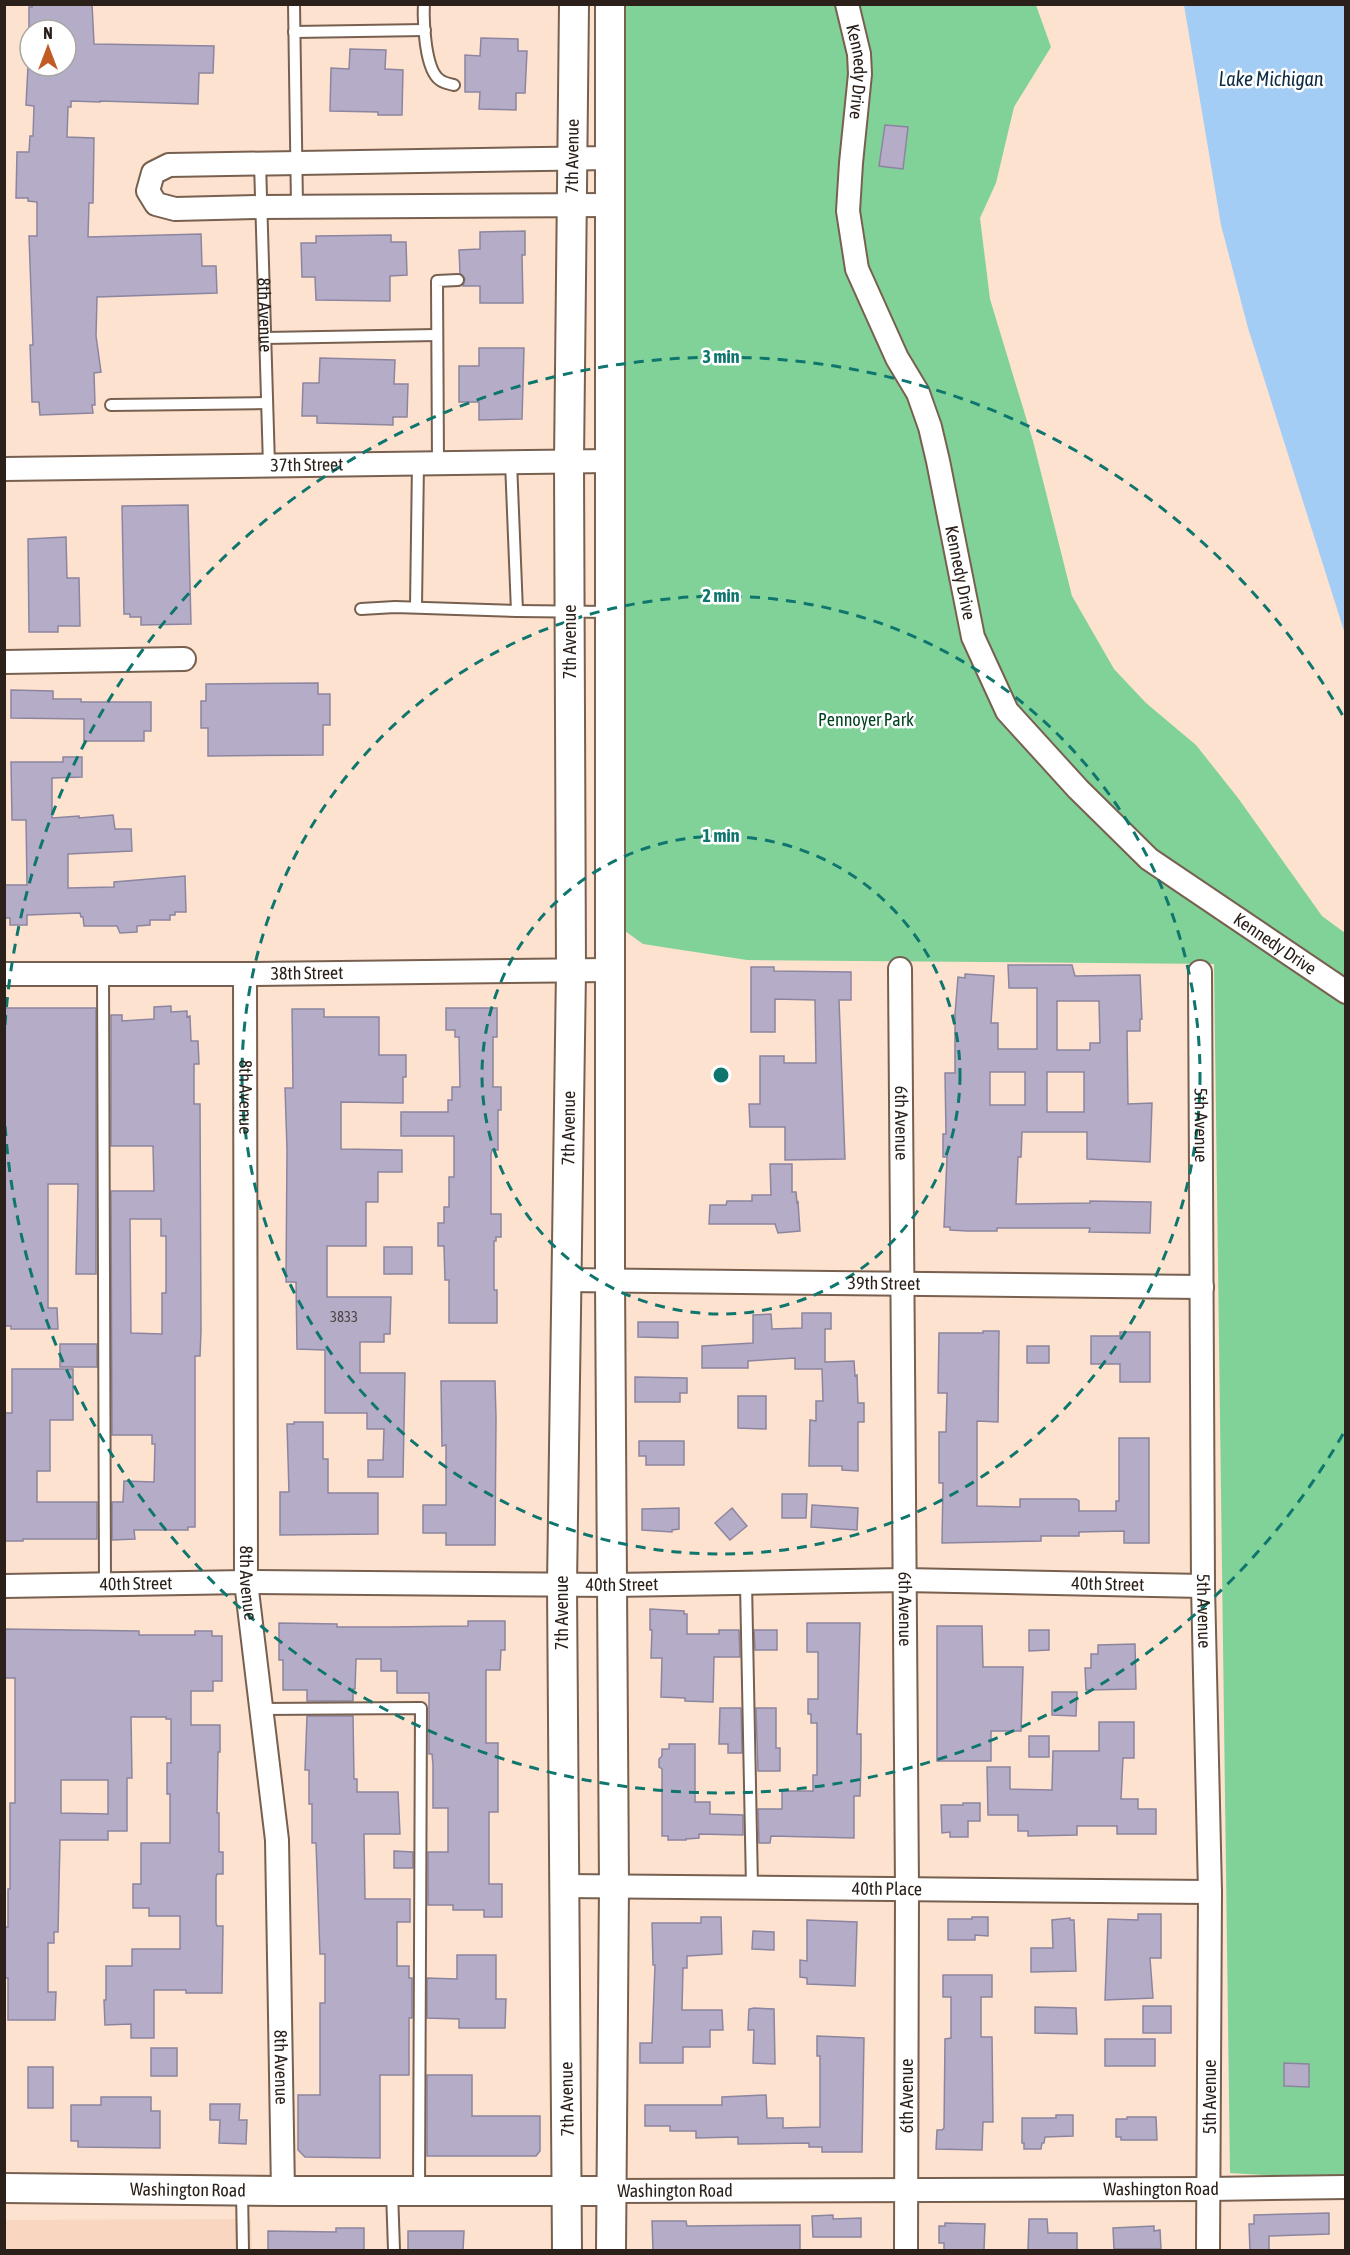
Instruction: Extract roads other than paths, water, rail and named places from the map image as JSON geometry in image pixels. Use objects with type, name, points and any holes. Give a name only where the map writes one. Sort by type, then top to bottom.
[{"type":"street","name":"7th Avenue","points":[[567,2250],[561,1585],[571,971],[569,462],[574,4]]},
{"type":"street","name":"7th Avenue","points":[[610,4],[610,1281],[614,1585],[611,2250]]},
{"type":"street","name":"Kennedy Drive","points":[[847,4],[859,54],[860,74],[848,211],[857,269],[897,358],[918,393],[930,427],[973,637],[1007,711],[1078,789],[1149,859],[1346,992]]},
{"type":"street","points":[[610,158],[169,165],[153,172],[148,191],[156,204],[175,209],[297,206],[610,205]]},
{"type":"street","name":"37th Street","points":[[4,469],[609,461]]},
{"type":"street","points":[[4,662],[184,659]]},
{"type":"street","name":"6th Avenue","points":[[900,969],[907,1889],[906,2250]]},
{"type":"street","name":"38th Street","points":[[4,974],[610,970]]},
{"type":"street","name":"5th Avenue","points":[[1200,972],[1203,1586],[1210,1892],[1208,2250]]},
{"type":"street","name":"8th Avenue","points":[[245,974],[246,1582],[277,1840],[283,2191]]},
{"type":"street","name":"39th Street","points":[[566,1280],[1202,1287]]},
{"type":"street","name":"40th Street","points":[[4,1586],[246,1582],[614,1585],[904,1580],[1203,1586]]},
{"type":"street","name":"40th Place","points":[[565,1886],[1210,1892]]},
{"type":"street","name":"Washington Road","points":[[4,2188],[283,2191],[907,2191],[1346,2187]]},
{"type":"lane","points":[[294,4],[297,206]]},
{"type":"lane","points":[[424,4],[429,58],[435,75],[441,81],[454,85]]},
{"type":"lane","points":[[294,32],[425,30]]},
{"type":"lane","name":"8th Avenue","points":[[260,163],[269,465]]},
{"type":"lane","points":[[416,607],[437,335],[437,280],[458,280]]},
{"type":"lane","points":[[265,338],[437,335]]},
{"type":"lane","points":[[111,405],[267,403]]},
{"type":"lane","points":[[511,462],[517,611]]},
{"type":"lane","points":[[361,609],[416,607],[609,612]]},
{"type":"lane","points":[[103,974],[105,1584]]},
{"type":"lane","points":[[746,1583],[752,1887]]},
{"type":"lane","points":[[261,1709],[421,1708],[406,2191],[394,2250]]},
{"type":"lane","points":[[242,2190],[243,2250]]},
{"type":"water","name":"Lake Michigan","points":[[1184,5],[1345,5],[1345,634],[1248,328],[1221,225]]},
{"type":"park label","name":"Pennoyer Park","points":[[866,720]]}]
